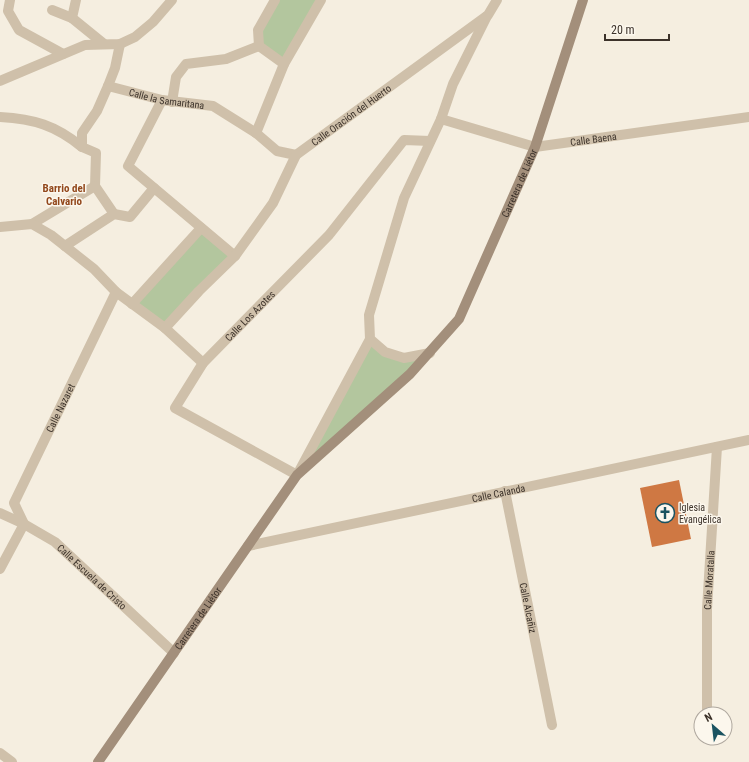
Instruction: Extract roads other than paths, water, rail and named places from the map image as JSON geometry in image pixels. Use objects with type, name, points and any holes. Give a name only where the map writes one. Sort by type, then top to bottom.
[{"type":"street","points":[[10,0],[8,10],[19,30],[63,54]]},
{"type":"street","points":[[72,18],[76,0]]},
{"type":"street","points":[[0,81],[85,45],[120,44],[135,38],[154,22],[172,0]]},
{"type":"street","points":[[259,46],[258,30],[275,0]]},
{"type":"street","points":[[256,133],[284,64],[321,0]]},
{"type":"street","name":"Calle Oración del Huerto","points":[[165,328],[199,291],[235,256],[273,203],[296,156],[488,15],[497,0]]},
{"type":"street","name":"Carretera de Liétor","points":[[298,475],[410,374],[459,319],[535,147],[583,0]]},
{"type":"street","points":[[52,10],[72,18],[104,44]]},
{"type":"street","points":[[430,353],[404,358],[385,352],[370,339],[369,314],[404,198],[441,118],[453,84],[488,15]]},
{"type":"street","points":[[82,147],[82,132],[97,111],[108,86],[115,68],[120,44]]},
{"type":"street","points":[[259,46],[284,64]]},
{"type":"street","points":[[235,256],[128,166],[167,101],[176,77],[186,64],[226,59],[259,46]]},
{"type":"street","name":"Calle la Samaritana","points":[[108,86],[167,101],[213,106],[256,133],[277,150],[296,156]]},
{"type":"street","points":[[0,117],[31,119],[50,126],[71,138],[82,147],[96,153],[95,186],[114,214]]},
{"type":"street","name":"Calle Baena","points":[[441,118],[535,147],[749,117]]},
{"type":"street","name":"Calle Los Azotes","points":[[298,475],[174,408],[203,363],[329,235],[404,140],[430,141]]},
{"type":"street","points":[[0,227],[32,224],[95,186]]},
{"type":"street","points":[[65,246],[114,214],[130,217],[154,188]]},
{"type":"street","points":[[32,224],[51,235],[94,269],[116,292],[165,328],[203,363]]},
{"type":"street","points":[[132,304],[201,228]]},
{"type":"street","name":"Calle Nazaret","points":[[24,524],[14,503],[116,292]]},
{"type":"street","name":"Carretera de Liétor","points":[[98,762],[298,475],[370,339]]},
{"type":"street","name":"Calle Calanda","points":[[248,546],[506,490],[749,440]]},
{"type":"street","name":"Calle Moratalla","points":[[707,706],[707,609],[717,446]]},
{"type":"street","name":"Calle Alcañiz","points":[[506,490],[552,725]]},
{"type":"street","name":"Calle Escuela de Cristo","points":[[0,513],[24,524],[55,542],[174,653]]},
{"type":"street","points":[[0,569],[24,524]]},
{"type":"street","points":[[0,753],[12,762]]},
{"type":"place","name":"Iglesia Evangélica","points":[[665,513]]},
{"type":"district","name":"Barrio del Calvario","points":[[64,194]]}]
